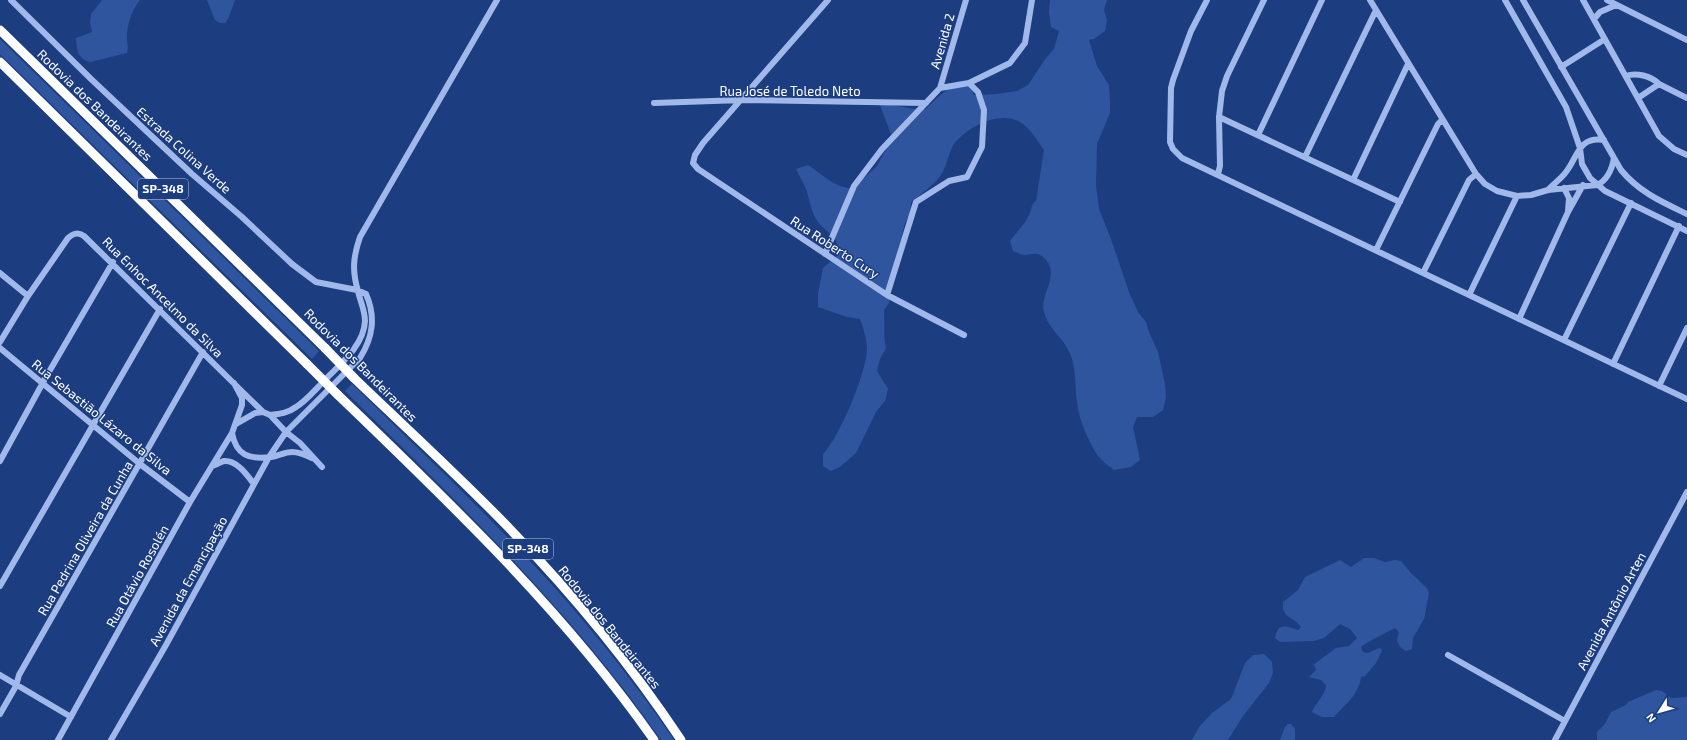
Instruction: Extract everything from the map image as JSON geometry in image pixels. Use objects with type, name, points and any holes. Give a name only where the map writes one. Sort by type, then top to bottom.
[{"type":"highway","name":"Rodovia dos Bandeirantes","points":[[0,30],[516,535],[615,650],[681,740]]},
{"type":"highway","name":"SP-348","points":[[0,62],[489,542],[537,594],[594,660],[654,740]]},
{"type":"street","name":"Estrada Colina Verde","points":[[12,0],[97,84],[192,174],[242,216],[292,264],[316,282],[357,290]]},
{"type":"street","points":[[236,424],[249,415],[263,412],[270,414],[281,414],[303,402],[351,353],[360,338],[365,321],[363,305],[357,290],[353,264],[360,238],[497,0]]},
{"type":"street","points":[[742,100],[828,0]]},
{"type":"street","name":"Avenida 2","points":[[940,88],[966,0]]},
{"type":"street","points":[[825,254],[854,186],[882,149],[940,88],[969,83],[1010,63],[1025,43],[1032,0]]},
{"type":"street","points":[[1207,0],[1192,31],[1171,88],[1170,142],[1173,149],[1182,158],[1687,399]]},
{"type":"street","points":[[1218,174],[1220,166],[1220,99],[1227,76],[1264,0]]},
{"type":"street","points":[[1258,135],[1322,0]]},
{"type":"street","points":[[1370,0],[1442,120],[1476,174],[1485,184],[1497,191],[1517,196],[1531,195],[1548,190],[1583,185],[1597,185],[1603,182],[1608,176],[1614,158]]},
{"type":"street","points":[[1505,0],[1566,107],[1580,148],[1584,169],[1590,178],[1605,191],[1687,230]]},
{"type":"street","points":[[1523,0],[1625,175],[1638,188],[1687,214]]},
{"type":"street","points":[[1583,0],[1659,136],[1674,149],[1687,155]]},
{"type":"street","points":[[1607,0],[1687,40]]},
{"type":"street","points":[[1594,19],[1600,12],[1616,5]]},
{"type":"street","points":[[1305,157],[1376,10]]},
{"type":"street","points":[[1561,67],[1605,39]]},
{"type":"street","points":[[1353,180],[1408,64]]},
{"type":"street","points":[[1626,76],[1639,74],[1656,81],[1687,98]]},
{"type":"street","points":[[887,295],[916,202],[949,181],[967,177],[982,147],[984,110],[978,92],[969,83]]},
{"type":"street","points":[[1638,98],[1659,84]]},
{"type":"street","name":"Rua José de Toledo Neto","points":[[654,103],[742,100],[926,103]]},
{"type":"street","name":"Rua Roberto Cury","points":[[742,100],[703,143],[695,155],[693,163],[698,169],[887,295],[964,335]]},
{"type":"street","points":[[1219,117],[1400,202]]},
{"type":"street","points":[[1376,250],[1438,124],[1442,120]]},
{"type":"street","points":[[1548,190],[1565,174],[1580,148],[1592,140],[1604,140]]},
{"type":"street","points":[[1423,273],[1469,180],[1476,174]]},
{"type":"street","points":[[1519,319],[1568,212],[1571,210],[1583,185]]},
{"type":"street","points":[[1564,188],[1569,198],[1568,212]]},
{"type":"street","points":[[1469,295],[1517,196]]},
{"type":"street","points":[[1564,340],[1630,203]]},
{"type":"street","points":[[1613,364],[1679,226]]},
{"type":"street","name":"Rua Enhoc Ancelmo da Silva","points":[[28,296],[68,238],[73,234],[80,233],[113,262],[263,412]]},
{"type":"street","points":[[0,461],[113,262]]},
{"type":"street","points":[[0,273],[28,296],[0,342]]},
{"type":"street","points":[[286,432],[360,358],[364,352],[370,334],[372,306],[366,294],[357,290]]},
{"type":"street","points":[[0,586],[160,309]]},
{"type":"street","points":[[1659,386],[1687,328]]},
{"type":"street","name":"Rua Sebastião Lázaro da Silva","points":[[0,348],[140,464],[190,502]]},
{"type":"street","name":"Rua Pedrina Oliveira da Cunha","points":[[0,714],[16,686],[19,675],[203,352]]},
{"type":"street","name":"Rua Enhoc Ancelmo da Silva","points":[[234,383],[242,398],[242,405],[236,424]]},
{"type":"street","points":[[270,414],[286,432],[300,442],[322,467]]},
{"type":"street","name":"Rua Otávio Rosolén","points":[[58,740],[190,502],[236,424]]},
{"type":"street","name":"Avenida da Emancipação","points":[[110,740],[166,645],[269,457],[286,432]]},
{"type":"street","points":[[232,433],[234,444],[243,454],[257,457],[269,457],[290,452],[301,453],[314,458]]},
{"type":"street","points":[[212,467],[224,461],[233,463],[244,472],[254,484]]},
{"type":"street","name":"Avenida Antônio Arten","points":[[1555,740],[1687,492]]},
{"type":"street","points":[[1448,655],[1565,721]]},
{"type":"street","points":[[0,675],[16,686],[71,717]]},
{"type":"shaded area","points":[[102,0],[140,0],[131,15],[128,24],[127,53],[90,62],[82,58],[78,53],[76,38],[92,32],[90,22],[91,14]]},
{"type":"shaded area","points":[[207,0],[235,0],[225,23],[220,23],[215,20]]},
{"type":"shaded area","points":[[1050,0],[1107,0],[1104,10],[1107,20],[1105,31],[1094,39],[1089,40],[1097,66],[1109,85],[1110,101],[1110,113],[1097,144],[1096,185],[1099,209],[1129,292],[1138,312],[1146,322],[1158,352],[1165,384],[1166,398],[1163,410],[1153,417],[1137,417],[1133,427],[1140,460],[1131,467],[1114,470],[1098,456],[1084,430],[1076,397],[1073,361],[1069,350],[1049,324],[1044,312],[1044,298],[1051,278],[1049,264],[1039,255],[1023,255],[1013,251],[1010,241],[1025,222],[1032,205],[1036,201],[1044,150],[1033,134],[1024,125],[1012,119],[1003,118],[993,119],[975,126],[960,138],[954,144],[945,168],[938,179],[911,202],[910,214],[905,223],[896,257],[889,303],[884,310],[884,334],[886,348],[880,359],[877,371],[888,389],[885,401],[876,412],[856,453],[840,467],[831,471],[823,466],[823,454],[837,434],[851,404],[866,360],[867,346],[860,319],[847,317],[818,307],[818,293],[823,268],[839,254],[838,247],[833,237],[814,216],[806,189],[796,169],[808,165],[836,184],[856,189],[862,180],[877,166],[892,137],[880,105],[926,109],[948,89],[965,81],[972,88],[974,95],[1017,91],[1028,85],[1046,58],[1054,49],[1059,31],[1051,27],[1049,13]]},
{"type":"shaded area","points":[[0,39],[319,351],[312,359],[0,54]]},
{"type":"shaded area","points":[[352,384],[487,516],[550,582],[606,648],[641,693],[674,740],[661,740],[626,692],[551,602],[511,558],[429,474],[345,391]]},
{"type":"shaded area","points":[[1364,558],[1374,558],[1385,562],[1395,560],[1401,561],[1427,588],[1429,593],[1424,619],[1413,638],[1412,649],[1406,651],[1400,647],[1397,640],[1399,632],[1395,628],[1361,647],[1363,652],[1368,653],[1379,648],[1382,651],[1376,663],[1365,676],[1361,677],[1357,689],[1347,704],[1334,717],[1322,717],[1312,712],[1324,692],[1326,685],[1321,680],[1309,677],[1316,670],[1315,666],[1313,665],[1336,648],[1349,646],[1357,638],[1350,629],[1340,624],[1324,638],[1314,641],[1280,642],[1275,638],[1280,627],[1283,626],[1298,630],[1301,627],[1284,612],[1283,602],[1298,590],[1305,577],[1340,560],[1351,567]]},
{"type":"shaded area","points":[[1264,654],[1272,662],[1273,673],[1269,683],[1243,716],[1228,740],[1192,740],[1199,727],[1212,713],[1231,699],[1245,663],[1253,655]]},
{"type":"shaded area","points":[[1656,690],[1662,691],[1671,698],[1687,697],[1687,740],[1597,740],[1597,732],[1605,724],[1611,712],[1626,705],[1628,702]]},
{"type":"shaded area","points":[[1288,724],[1291,724],[1295,729],[1295,740],[1280,740],[1285,727]]}]
